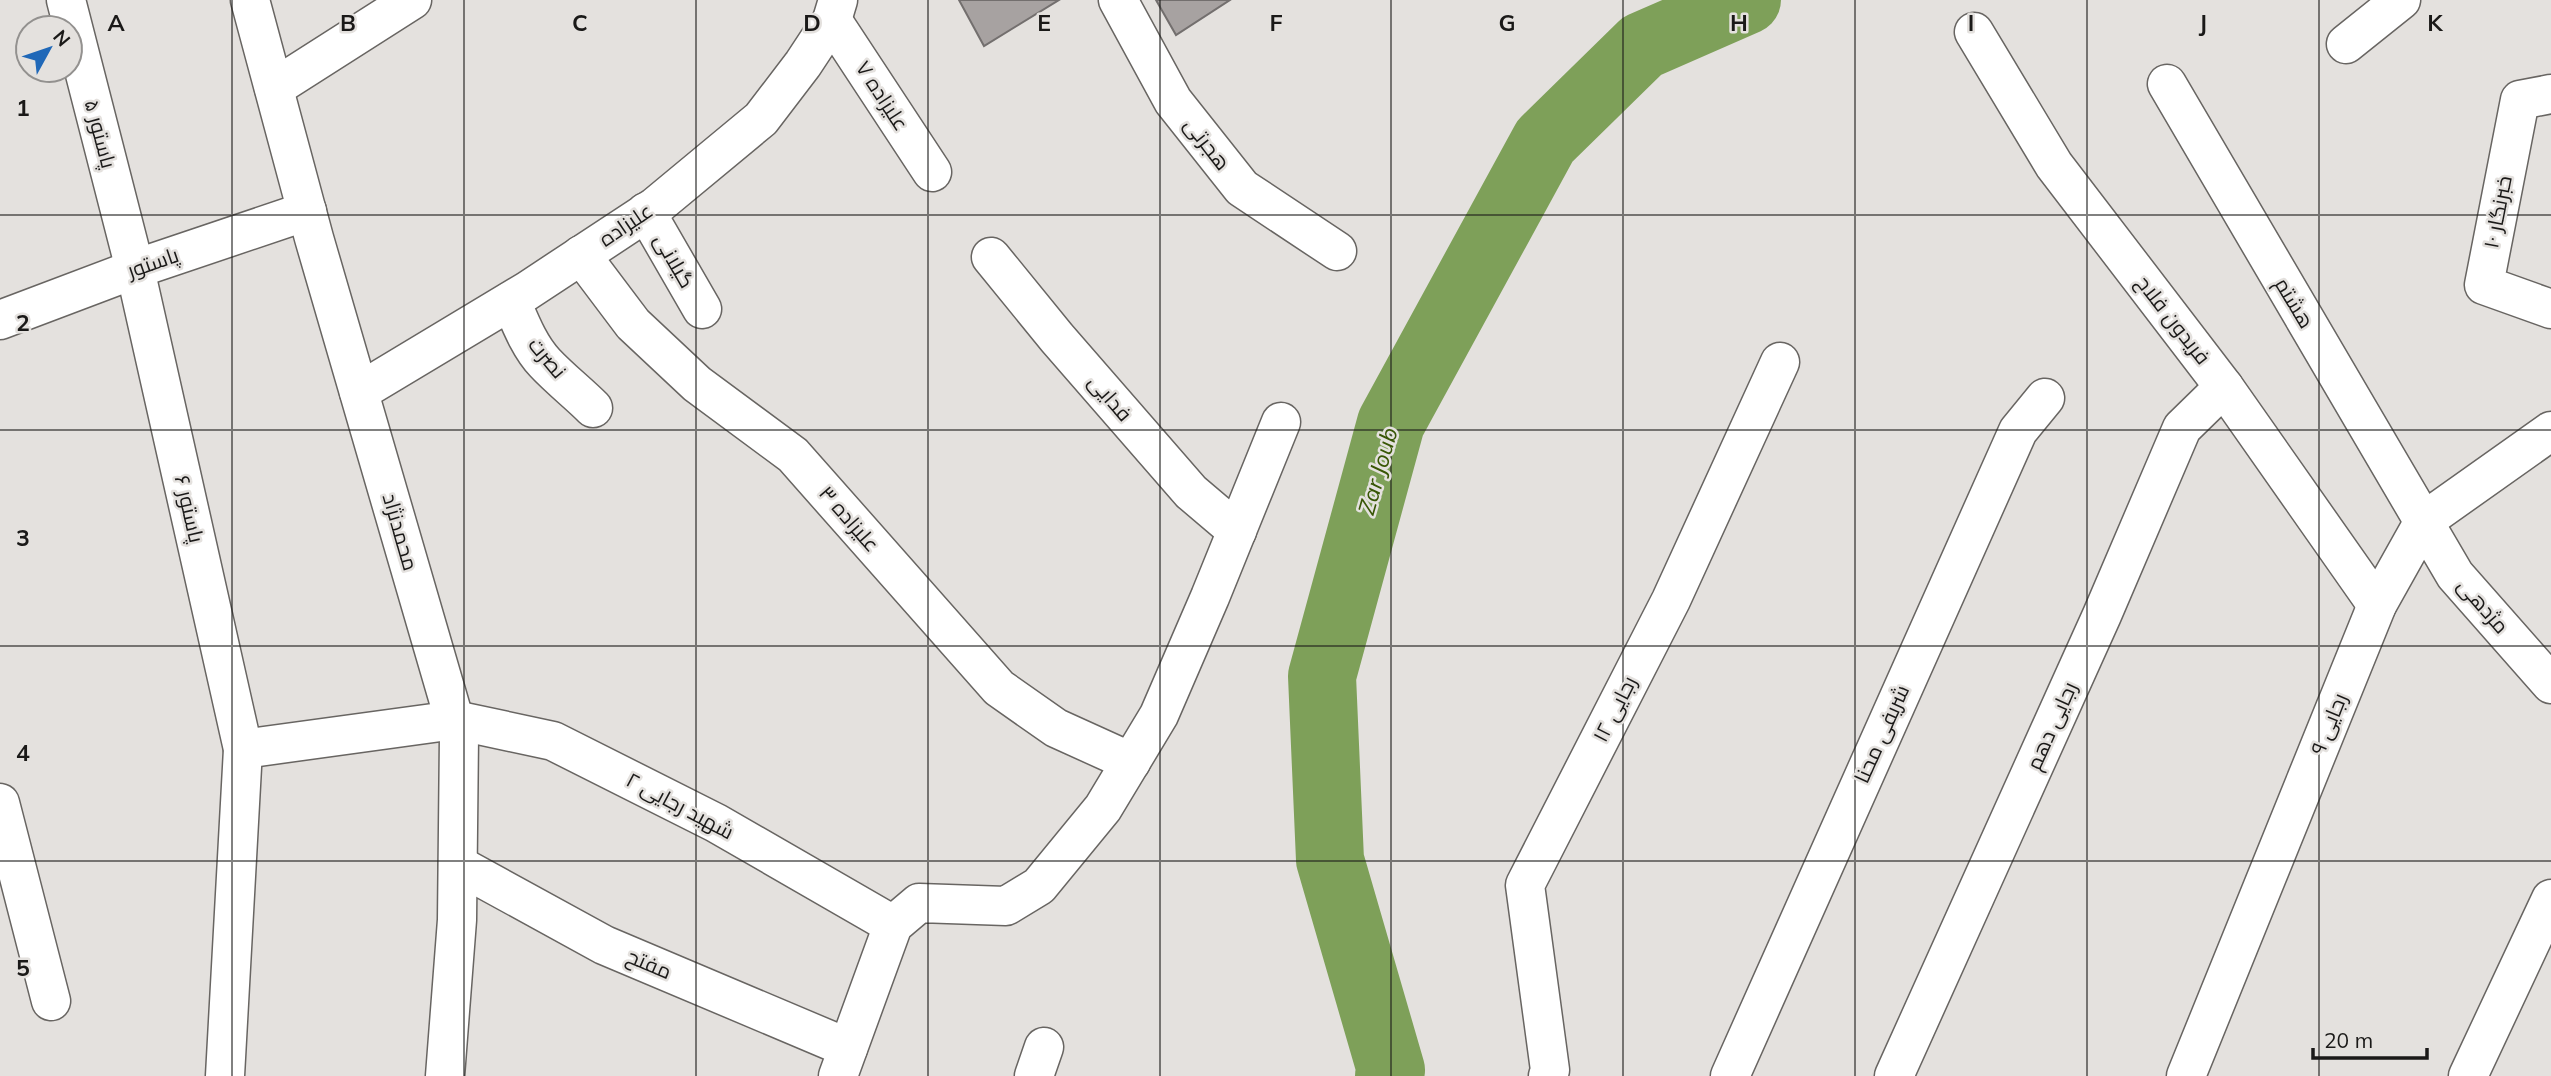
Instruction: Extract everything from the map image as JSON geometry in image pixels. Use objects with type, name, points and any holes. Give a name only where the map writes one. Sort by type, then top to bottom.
[{"type":"street","name":"پاستور ۵","points":[[66,0],[135,269]]},
{"type":"street","name":"محمدنژاد","points":[[250,0],[307,211],[459,736],[457,920],[445,1076]]},
{"type":"street","points":[[274,88],[412,0]]},
{"type":"street","name":"هجرتی","points":[[1118,0],[1173,101],[1242,188],[1337,251]]},
{"type":"street","points":[[2347,44],[2401,0]]},
{"type":"street","name":"علیزاده ۷","points":[[835,10],[932,172]]},
{"type":"street","name":"علیزاده","points":[[359,392],[511,301],[646,212],[761,119],[803,64],[835,10]]},
{"type":"street","name":"فریدون فلاح","points":[[1974,32],[2054,165],[2224,387],[2377,605]]},
{"type":"street","name":"هشتم","points":[[2167,84],[2424,522]]},
{"type":"street","name":"خبرنگار ۱۰","points":[[2551,94],[2520,100],[2484,285],[2551,309]]},
{"type":"street","name":"پاستور","points":[[0,320],[135,269],[307,211]]},
{"type":"street","name":"گیلانی","points":[[646,212],[702,309]]},
{"type":"street","name":"علیزاده ۳","points":[[581,255],[633,324],[697,384],[793,455],[999,688],[1056,728],[1131,762]]},
{"type":"street","name":"فدایی","points":[[991,257],[1057,338],[1191,492],[1237,531]]},
{"type":"street","name":"پاستور ۶","points":[[135,269],[243,749],[225,1076]]},
{"type":"street","name":"نصرت","points":[[511,301],[536,352],[593,408]]},
{"type":"street","name":"رجایی ۱۲","points":[[1553,1074],[1525,885],[1671,600],[1780,362]]},
{"type":"street","name":"رجایی دهم","points":[[1894,1076],[2102,615],[2182,428],[2224,387]]},
{"type":"street","name":"شریفی محنا","points":[[1730,1076],[2018,431],[2045,398]]},
{"type":"street","points":[[843,1062],[893,925],[919,903],[1006,906],[1039,886],[1103,808],[1159,715],[1281,422]]},
{"type":"street","name":"رجایی ۹","points":[[2186,1076],[2377,605],[2424,522],[2551,431]]},
{"type":"street","name":"مژدهی","points":[[2424,522],[2455,575],[2551,684]]},
{"type":"street","name":"شهید رجایی ۲","points":[[243,749],[455,720],[554,741],[716,822],[893,925]]},
{"type":"street","points":[[0,803],[51,1000]]},
{"type":"street","name":"مفتح","points":[[458,865],[604,945],[843,1062]]},
{"type":"street","points":[[2468,1076],[2551,899]]},
{"type":"building","points":[[959,0],[1059,0],[984,46]]},
{"type":"building","points":[[1156,0],[1230,0],[1176,35]]},
{"type":"waterway","name":"Zar Joub","points":[[1389,1076],[1391,1070],[1330,860],[1322,676],[1391,423],[1545,141],[1642,46],[1747,0]]}]
